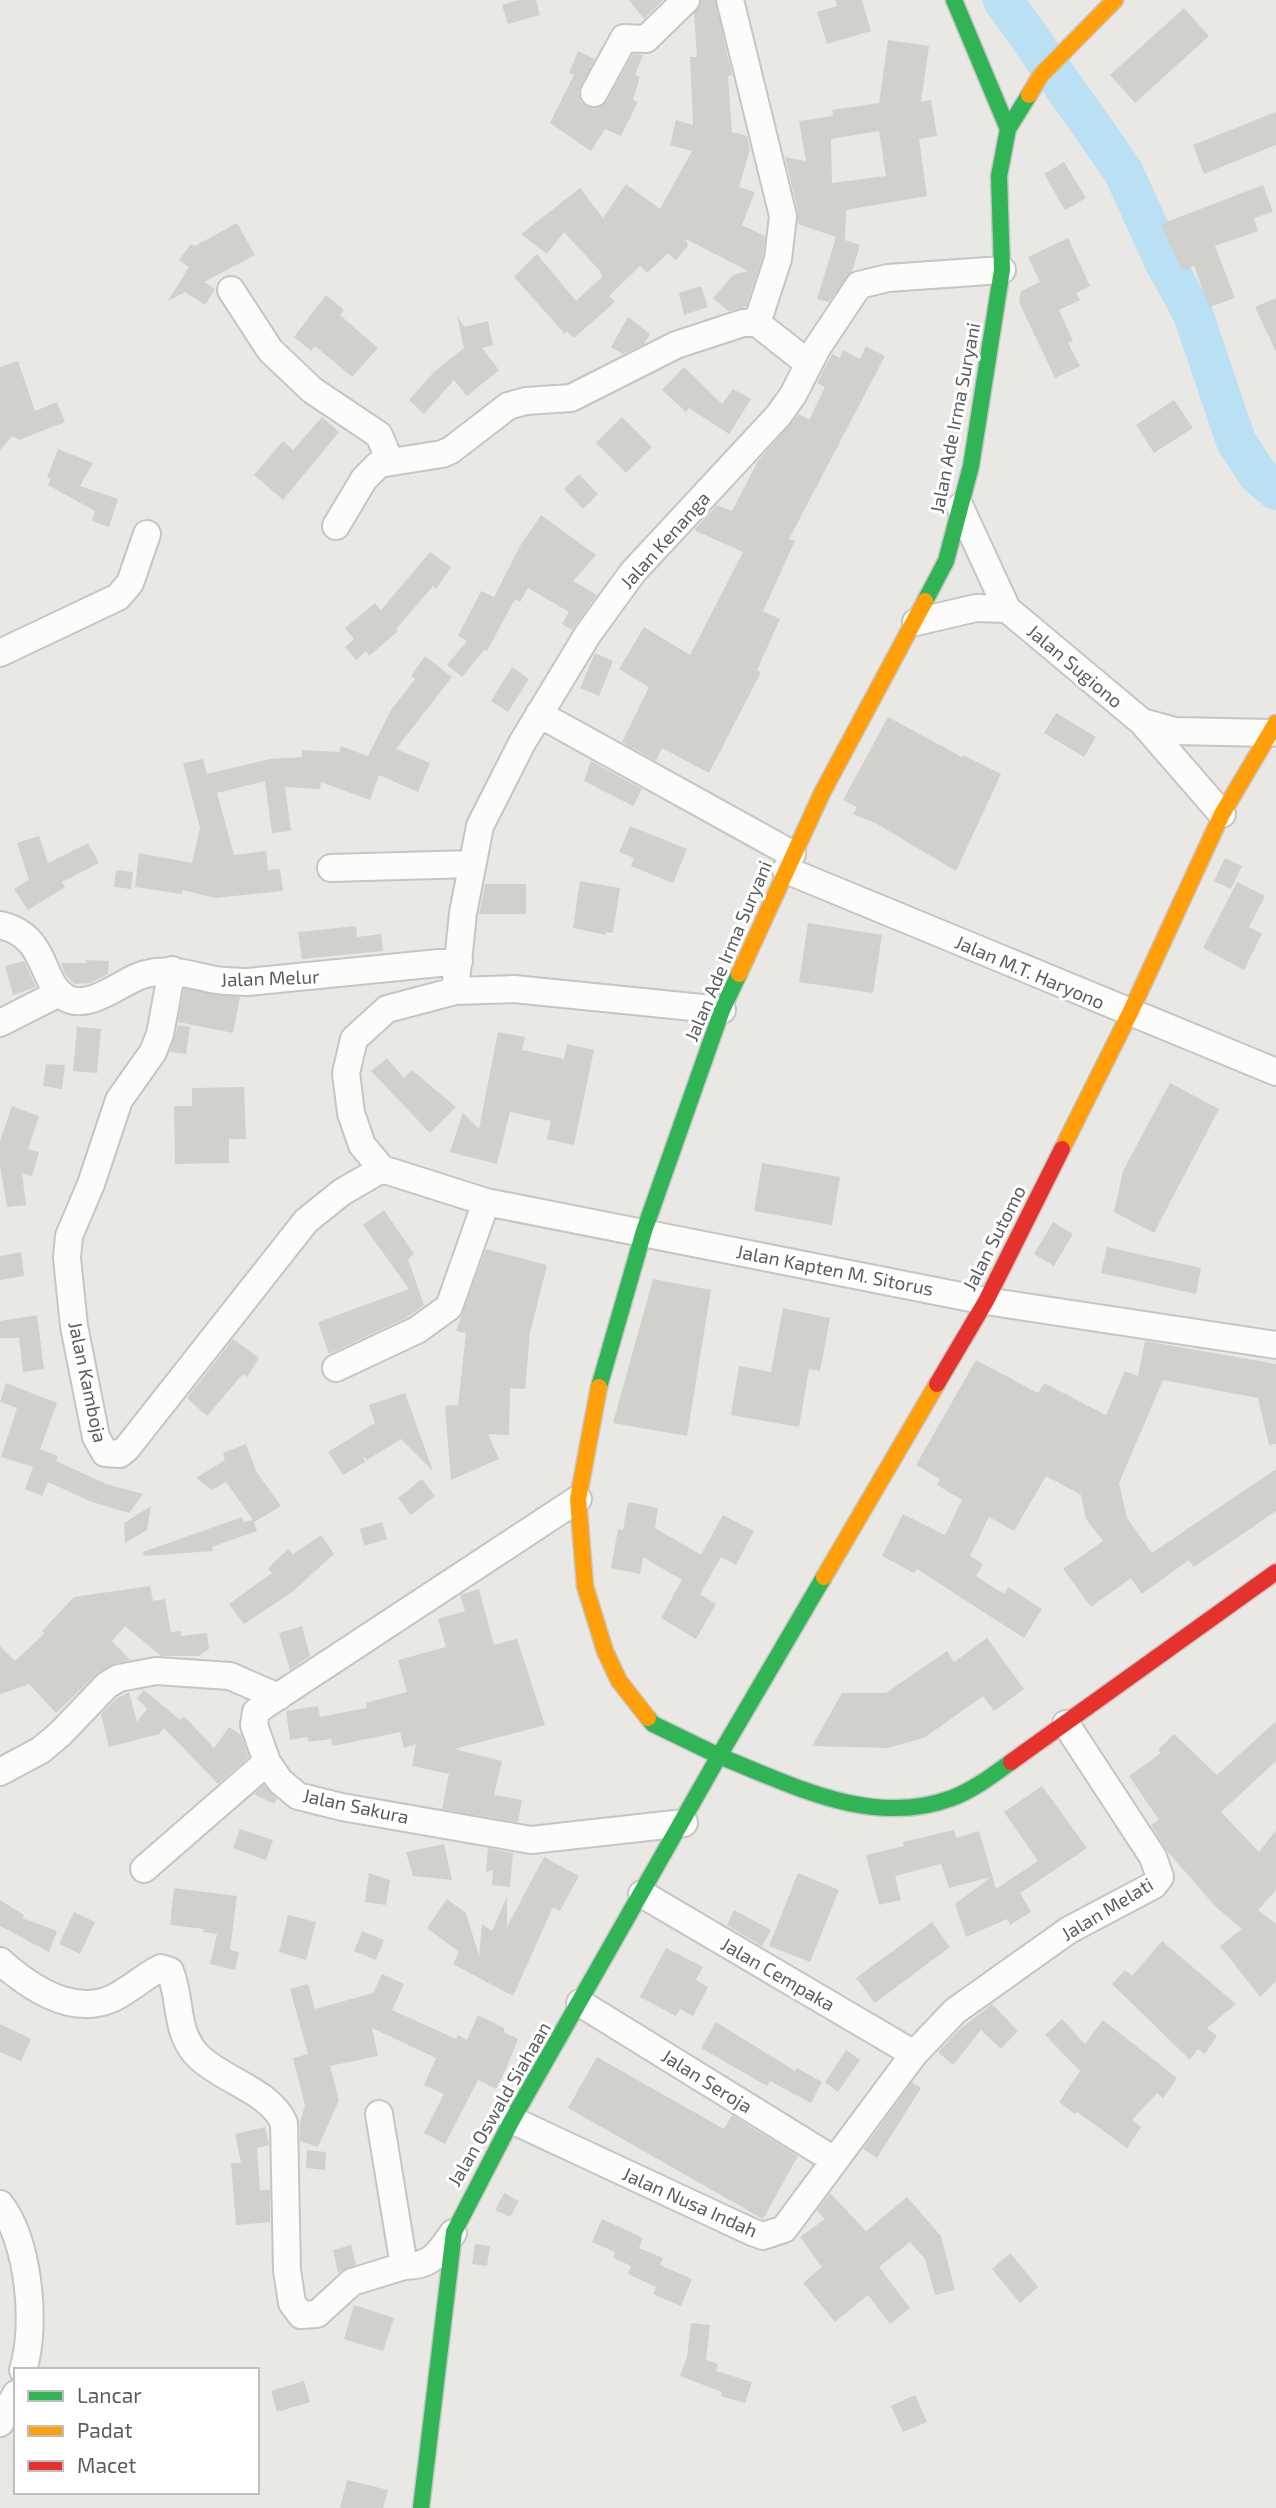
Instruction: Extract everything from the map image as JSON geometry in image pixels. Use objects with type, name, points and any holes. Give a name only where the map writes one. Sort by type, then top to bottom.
[{"type":"main road","points":[[954,0],[1008,129]]},
{"type":"main road","points":[[1008,129],[1041,75],[1115,0]]},
{"type":"main road","name":"Jalan Ade Irma Suryani","points":[[1008,129],[998,188],[1002,270],[975,440],[946,561],[916,622],[866,708],[789,862],[722,1010],[644,1231],[594,1406],[578,1499],[585,1586],[604,1651],[619,1681],[653,1724],[719,1756],[850,1805],[910,1808],[950,1798],[990,1777],[1276,1572]]},
{"type":"main road","name":"Jalan Sutomo","points":[[719,1756],[986,1301],[1130,1013],[1222,814],[1273,728]]},
{"type":"main road","name":"Jalan Oswald Siahaan","points":[[421,2508],[454,2232],[512,2120],[684,1823],[719,1756]]},
{"type":"street","points":[[594,93],[624,38],[646,39],[686,0]]},
{"type":"street","points":[[730,0],[783,216],[778,259],[757,323]]},
{"type":"street","name":"Jalan Kenanga","points":[[455,991],[471,864],[481,826],[540,714],[588,635],[633,572],[778,416],[859,285],[888,278],[1002,270]]},
{"type":"street","points":[[231,290],[270,350],[312,390],[379,435],[390,461]]},
{"type":"street","points":[[336,526],[369,471],[390,461],[442,454],[452,450],[508,406],[526,401],[571,398],[676,345],[743,323],[757,323],[809,364]]},
{"type":"street","name":"Jalan Sugiono","points":[[960,507],[1007,609],[1142,722],[1222,814]]},
{"type":"street","points":[[0,653],[118,597],[130,583],[147,534]]},
{"type":"street","points":[[916,622],[976,608],[1007,609]]},
{"type":"street","name":"Jalan M.T. Haryono","points":[[540,714],[789,862],[1130,1013],[1276,1072]]},
{"type":"street","name":"Jalan Sugiono","points":[[1142,722],[1175,731],[1273,728]]},
{"type":"street","points":[[331,868],[471,864]]},
{"type":"street","points":[[0,925],[15,929],[27,939],[59,993],[0,1023]]},
{"type":"street","name":"Jalan Melur","points":[[59,993],[66,999],[80,1002],[139,976],[172,970],[214,980],[248,982],[459,961]]},
{"type":"street","name":"Jalan Kamboja","points":[[172,970],[153,1052],[119,1100],[91,1184],[69,1236],[66,1258],[74,1326],[96,1437],[105,1453],[120,1454],[127,1448],[306,1221],[342,1192],[382,1169]]},
{"type":"street","points":[[382,1169],[362,1146],[351,1113],[346,1073],[355,1039],[387,1009],[455,991],[513,989],[569,992],[722,1010]]},
{"type":"street","name":"Jalan Kapten M. Sitorus","points":[[382,1169],[486,1202],[644,1231],[986,1301],[1276,1345]]},
{"type":"street","points":[[336,1368],[417,1330],[449,1307],[486,1202]]},
{"type":"street","name":"Jalan Sakura","points":[[578,1499],[256,1712],[254,1725],[267,1762],[280,1781],[298,1796],[531,1840],[684,1823]]},
{"type":"street","points":[[0,1772],[41,1750],[107,1685],[119,1678],[156,1671],[230,1676],[278,1697]]},
{"type":"street","name":"Jalan Melati","points":[[914,2054],[955,2011],[1015,1966],[1069,1930],[1154,1885],[1160,1877],[1153,1857],[1066,1724]]},
{"type":"street","points":[[144,1868],[267,1762]]},
{"type":"street","name":"Jalan Cempaka","points":[[642,1894],[914,2054]]},
{"type":"street","points":[[0,1961],[44,1994],[69,2003],[83,2004],[96,2004],[113,1998],[161,1968],[170,1971],[185,2038],[198,2056],[271,2105],[284,2123],[287,2270],[292,2303],[301,2315],[317,2314],[352,2282],[404,2266],[420,2266],[434,2260],[454,2232]]},
{"type":"street","name":"Jalan Seroja","points":[[580,2003],[834,2160]]},
{"type":"street","name":"Jalan Nusa Indah","points":[[512,2120],[764,2235],[784,2229],[914,2054]]},
{"type":"street","points":[[379,2114],[404,2266]]},
{"type":"street","points":[[0,2204],[15,2237],[28,2286],[29,2335],[23,2368]]},
{"type":"street","points":[[0,2423],[14,2398]]},
{"type":"building","points":[[519,0],[536,0],[540,15],[508,24],[502,5]]},
{"type":"building","points":[[629,0],[663,0],[644,19]]},
{"type":"building","points":[[701,0],[715,0],[732,75],[728,76],[732,132],[747,136],[750,149],[739,187],[755,192],[742,225],[765,236],[763,256],[746,307],[728,311],[713,298],[733,275],[748,271],[686,239],[688,246],[676,260],[668,253],[647,273],[640,266],[609,296],[615,302],[574,338],[567,331],[565,334],[514,277],[537,254],[576,301],[602,277],[600,271],[564,232],[547,254],[521,234],[580,188],[603,218],[626,184],[660,209],[692,151],[670,145],[676,120],[693,125],[690,57],[697,57],[694,14]]},
{"type":"building","points":[[835,0],[862,0],[871,31],[827,44],[817,12],[837,6]]},
{"type":"building","points":[[1184,8],[1209,36],[1135,103],[1110,75]]},
{"type":"building","points":[[888,40],[929,46],[921,102],[931,100],[937,136],[919,139],[927,196],[846,210],[845,240],[860,245],[852,272],[829,302],[817,299],[836,237],[798,224],[798,212],[785,157],[806,161],[799,121],[833,116],[832,110],[879,103]],"holes":[[[879,131],[886,176],[832,183],[831,139]]]},
{"type":"building","points":[[578,51],[595,59],[578,93],[581,102],[594,109],[607,101],[633,54],[643,55],[635,75],[640,77],[633,100],[638,102],[621,136],[605,129],[591,151],[550,123],[574,75],[569,73]]},
{"type":"building","points":[[1276,112],[1276,145],[1204,174],[1193,145]]},
{"type":"building","points":[[1064,162],[1086,198],[1065,210],[1044,174]]},
{"type":"building","points":[[1263,185],[1273,212],[1254,218],[1258,231],[1215,246],[1235,298],[1209,307],[1194,266],[1182,271],[1161,224]]},
{"type":"building","points":[[237,223],[255,255],[204,282],[215,289],[205,305],[185,292],[168,301],[189,267],[179,260],[191,244],[195,246]]},
{"type":"building","points":[[1068,238],[1090,286],[1076,293],[1080,300],[1059,310],[1073,341],[1068,343],[1080,366],[1055,378],[1019,302],[1021,291],[1040,282],[1028,257]]},
{"type":"building","points":[[701,286],[708,307],[684,315],[679,293]]},
{"type":"building","points":[[326,295],[344,310],[340,315],[378,348],[352,377],[315,346],[311,351],[294,337]]},
{"type":"building","points":[[1276,298],[1276,352],[1255,307]]},
{"type":"building","points":[[457,316],[465,327],[488,321],[493,345],[482,348],[499,370],[467,396],[454,380],[424,414],[409,400],[434,372],[464,348]]},
{"type":"building","points":[[628,317],[650,334],[644,344],[623,354],[611,347]]},
{"type":"building","points":[[866,346],[885,356],[789,539],[795,541],[763,611],[780,619],[757,670],[761,672],[709,773],[662,748],[656,761],[622,742],[649,687],[619,669],[644,627],[690,655],[743,552],[694,530],[717,505],[732,511],[758,461],[799,414],[809,420],[825,387],[817,383],[832,354],[840,358],[843,350],[860,359]]},
{"type":"building","points":[[18,361],[35,411],[57,402],[65,422],[19,440],[13,436],[0,450],[0,367]]},
{"type":"building","points":[[684,367],[722,404],[733,389],[751,399],[729,434],[689,408],[686,412],[662,390]]},
{"type":"building","points":[[1174,400],[1193,428],[1154,453],[1136,425]]},
{"type":"building","points":[[322,417],[339,432],[283,500],[254,475],[283,441],[293,450]]},
{"type":"building","points":[[622,417],[652,447],[626,473],[596,443]]},
{"type":"building","points":[[58,449],[93,463],[80,486],[118,499],[109,527],[92,521],[95,511],[48,485],[51,479],[47,478]]},
{"type":"building","points":[[579,474],[598,494],[583,509],[564,489]]},
{"type":"building","points":[[541,515],[596,555],[573,581],[597,595],[572,630],[562,624],[569,612],[528,588],[520,602],[515,599],[487,651],[484,650],[462,677],[447,665],[467,641],[458,636],[481,591],[494,597],[520,546]]},
{"type":"building","points":[[430,552],[451,567],[436,589],[433,586],[396,629],[398,631],[369,656],[366,651],[356,660],[345,647],[354,639],[345,628],[375,603],[381,610]]},
{"type":"building","points":[[595,653],[613,661],[599,696],[580,688]]},
{"type":"building","points":[[425,656],[452,677],[396,749],[430,763],[418,792],[379,775],[370,800],[321,782],[320,789],[285,787],[291,831],[272,833],[265,781],[217,793],[234,855],[266,851],[268,870],[280,869],[283,891],[215,898],[182,890],[182,894],[135,887],[139,853],[192,863],[200,828],[183,763],[203,759],[207,774],[270,759],[302,757],[302,750],[339,752],[341,746],[368,756],[391,710],[415,679],[411,676]]},
{"type":"building","points":[[512,667],[529,679],[508,712],[491,701]]},
{"type":"building","points":[[1056,713],[1096,737],[1084,757],[1044,733]]},
{"type":"building","points":[[888,717],[962,757],[963,755],[1001,774],[956,871],[877,824],[853,814],[857,807],[843,800]]},
{"type":"building","points":[[591,761],[642,789],[633,806],[584,781]]},
{"type":"building","points":[[630,826],[687,849],[673,883],[631,866],[634,858],[619,852]]},
{"type":"building","points":[[39,836],[48,863],[88,843],[99,863],[62,882],[65,887],[28,910],[14,889],[29,880],[17,843]]},
{"type":"building","points":[[1225,858],[1242,866],[1231,889],[1214,881]]},
{"type":"building","points":[[116,870],[133,872],[131,889],[114,887]]},
{"type":"building","points":[[580,881],[620,888],[613,933],[606,932],[606,935],[573,928]]},
{"type":"building","points":[[1237,882],[1265,896],[1249,927],[1262,934],[1244,970],[1203,948]]},
{"type":"building","points":[[485,884],[526,884],[526,914],[479,914]]},
{"type":"building","points":[[808,923],[882,935],[873,993],[799,982]]},
{"type":"building","points":[[356,926],[357,937],[381,934],[383,951],[302,959],[298,932]]},
{"type":"building","points":[[86,960],[109,961],[108,974],[90,983],[74,984],[65,974],[61,963],[86,963]]},
{"type":"building","points":[[24,961],[36,987],[13,995],[5,966]]},
{"type":"building","points":[[184,989],[240,997],[233,1033],[178,1022]]},
{"type":"building","points":[[178,1025],[190,1027],[186,1054],[170,1052]]},
{"type":"building","points":[[77,1027],[101,1029],[97,1073],[73,1071]]},
{"type":"building","points":[[498,1032],[525,1037],[522,1050],[564,1059],[567,1044],[594,1050],[574,1145],[547,1139],[551,1121],[510,1112],[497,1164],[450,1152],[463,1113],[479,1129]]},
{"type":"building","points":[[387,1058],[404,1078],[412,1070],[456,1107],[430,1133],[371,1071]]},
{"type":"building","points":[[46,1064],[65,1065],[62,1089],[43,1086]]},
{"type":"building","points":[[1170,1083],[1219,1109],[1154,1233],[1114,1212],[1123,1171]]},
{"type":"building","points":[[244,1087],[246,1139],[229,1139],[229,1163],[175,1164],[174,1106],[192,1106],[192,1088]]},
{"type":"building","points":[[12,1106],[39,1116],[28,1149],[39,1152],[32,1176],[22,1173],[26,1205],[7,1207],[0,1165],[0,1141]]},
{"type":"building","points":[[762,1163],[840,1177],[832,1225],[754,1211]]},
{"type":"building","points":[[384,1210],[414,1254],[408,1259],[424,1305],[406,1318],[329,1354],[318,1322],[409,1289],[363,1225]]},
{"type":"building","points":[[1053,1222],[1073,1234],[1054,1266],[1034,1254]]},
{"type":"building","points":[[1107,1247],[1201,1268],[1196,1294],[1101,1273]]},
{"type":"building","points":[[486,1249],[547,1265],[530,1333],[525,1389],[510,1388],[509,1435],[488,1434],[499,1459],[451,1480],[445,1406],[458,1405],[466,1333],[456,1331]]},
{"type":"building","points":[[21,1252],[24,1276],[0,1280],[0,1256]]},
{"type":"building","points":[[653,1279],[711,1290],[687,1436],[613,1423]]},
{"type":"building","points":[[783,1308],[830,1318],[820,1371],[809,1369],[799,1427],[731,1415],[739,1366],[771,1372]]},
{"type":"building","points":[[37,1315],[44,1369],[23,1372],[19,1338],[0,1338],[0,1321]]},
{"type":"building","points":[[233,1339],[259,1358],[247,1377],[243,1374],[207,1416],[187,1398]]},
{"type":"building","points":[[1145,1341],[1276,1364],[1276,1444],[1269,1445],[1258,1398],[1163,1380],[1119,1483],[1127,1518],[1152,1553],[1276,1469],[1276,1511],[1194,1567],[1189,1560],[1142,1594],[1131,1578],[1091,1607],[1063,1569],[1103,1541],[1086,1519],[1081,1495],[1046,1476],[1014,1531],[989,1517],[970,1556],[983,1564],[976,1576],[1004,1594],[1008,1587],[1042,1609],[1024,1638],[917,1569],[914,1573],[882,1556],[903,1514],[945,1535],[962,1500],[937,1485],[940,1479],[916,1465],[976,1360],[1038,1393],[1044,1383],[1106,1415],[1125,1371],[1138,1376]]},
{"type":"building","points":[[6,1383],[57,1403],[40,1449],[58,1456],[56,1461],[106,1484],[143,1494],[129,1513],[92,1502],[48,1482],[42,1496],[25,1489],[33,1467],[1,1457],[17,1408],[0,1402]]},
{"type":"building","points":[[405,1393],[433,1471],[401,1439],[367,1460],[363,1456],[365,1462],[343,1475],[328,1452],[375,1423],[369,1405]]},
{"type":"building","points":[[246,1444],[256,1471],[281,1506],[254,1522],[257,1531],[212,1547],[213,1551],[144,1556],[143,1552],[242,1517],[244,1522],[253,1520],[226,1482],[212,1490],[196,1478],[225,1460],[223,1453]]},
{"type":"building","points":[[422,1479],[435,1496],[411,1515],[398,1498]]},
{"type":"building","points":[[628,1502],[658,1508],[655,1528],[701,1555],[723,1515],[754,1531],[736,1565],[721,1557],[700,1594],[716,1604],[696,1639],[661,1618],[682,1580],[643,1557],[640,1574],[611,1568],[618,1529],[623,1530]]},
{"type":"building","points":[[151,1506],[147,1530],[125,1543],[124,1523]]},
{"type":"building","points":[[382,1522],[387,1539],[364,1546],[360,1529]]},
{"type":"building","points":[[321,1535],[334,1554],[291,1593],[244,1624],[229,1604],[272,1573],[268,1568],[288,1549],[293,1554]]},
{"type":"building","points":[[150,1586],[153,1601],[165,1599],[171,1632],[181,1631],[181,1636],[207,1633],[209,1649],[199,1656],[161,1656],[125,1626],[112,1641],[130,1660],[116,1663],[99,1672],[56,1713],[29,1684],[0,1694],[0,1646],[15,1661],[45,1633],[42,1631],[74,1597]]},
{"type":"building","points":[[479,1589],[494,1645],[517,1639],[545,1725],[454,1749],[502,1761],[494,1795],[522,1800],[518,1822],[442,1809],[449,1774],[412,1766],[416,1744],[404,1748],[400,1732],[332,1746],[331,1739],[308,1742],[308,1737],[290,1740],[286,1711],[318,1706],[320,1717],[367,1708],[366,1703],[407,1692],[398,1660],[446,1647],[438,1619],[465,1611],[460,1595]]},
{"type":"building","points":[[302,1626],[310,1656],[290,1670],[279,1633]]},
{"type":"building","points":[[987,1638],[1024,1689],[994,1711],[983,1696],[924,1738],[887,1748],[812,1746],[842,1693],[886,1693],[947,1651],[954,1662]]},
{"type":"building","points":[[144,1690],[180,1720],[184,1716],[214,1748],[229,1727],[241,1735],[249,1757],[218,1784],[164,1728],[159,1734],[109,1747],[101,1714],[117,1698],[129,1692],[137,1722],[147,1709],[137,1698]]},
{"type":"building","points":[[1276,1721],[1276,1761],[1221,1812],[1259,1852],[1276,1830],[1276,1890],[1258,1910],[1276,1924],[1276,1981],[1260,1997],[1220,1946],[1242,1929],[1216,1907],[1167,1851],[1151,1825],[1159,1820],[1129,1776],[1161,1753],[1158,1750],[1174,1734],[1217,1775]]},
{"type":"building","points":[[264,1785],[277,1799],[274,1804],[254,1794]]},
{"type":"building","points":[[1042,1786],[1087,1848],[1020,1893],[1031,1912],[1010,1925],[1007,1919],[966,1937],[955,1904],[991,1877],[949,1888],[941,1864],[895,1876],[901,1900],[879,1905],[866,1855],[904,1846],[903,1842],[954,1830],[956,1838],[979,1831],[996,1889],[1038,1861],[1004,1812]]},
{"type":"building","points":[[240,1829],[273,1840],[266,1860],[233,1848]]},
{"type":"building","points":[[444,1844],[452,1880],[413,1876],[406,1852]]},
{"type":"building","points":[[488,1848],[513,1853],[510,1887],[492,1885],[493,1870],[486,1872]]},
{"type":"building","points":[[544,1857],[579,1876],[560,1911],[553,1907],[513,1996],[453,1964],[459,1952],[427,1928],[447,1899],[466,1913],[479,1956],[482,1924],[492,1931],[507,1897],[507,1927]]},
{"type":"building","points":[[369,1873],[390,1880],[386,1905],[365,1902]]},
{"type":"building","points":[[798,1873],[839,1890],[810,1962],[769,1946]]},
{"type":"building","points":[[174,1888],[237,1896],[230,1950],[239,1952],[235,1970],[210,1964],[217,1934],[203,1932],[204,1929],[170,1925]]},
{"type":"building","points":[[0,1900],[24,1915],[22,1918],[57,1931],[49,1952],[0,1926]]},
{"type":"building","points":[[734,1910],[771,1930],[762,1946],[727,1925]]},
{"type":"building","points":[[74,1912],[95,1922],[80,1954],[59,1944]]},
{"type":"building","points":[[288,1915],[316,1922],[306,1960],[279,1952]]},
{"type":"building","points":[[932,1922],[950,1947],[875,2003],[856,1978]]},
{"type":"building","points":[[362,1931],[384,1940],[376,1960],[354,1951]]},
{"type":"building","points":[[1162,1941],[1236,2004],[1207,2028],[1217,2036],[1205,2054],[1198,2049],[1190,2060],[1112,1984],[1125,1970],[1132,1976]]},
{"type":"building","points":[[666,1948],[703,1967],[696,1980],[708,1987],[693,2016],[680,2009],[676,2016],[640,1997]]},
{"type":"building","points":[[382,1974],[404,1984],[392,2010],[456,2039],[458,2035],[467,2040],[478,2015],[504,2028],[504,2032],[518,2039],[506,2069],[496,2089],[478,2080],[445,2144],[424,2133],[444,2094],[424,2085],[436,2058],[372,2028],[378,2056],[330,2066],[339,2100],[318,2147],[300,2141],[300,2122],[305,2105],[293,2058],[308,2054],[290,1989],[308,1984],[315,2009],[373,1993]]},
{"type":"building","points":[[992,2004],[1018,2031],[1001,2049],[981,2030],[953,2065],[938,2052],[959,2030]]},
{"type":"building","points":[[1062,2019],[1085,2044],[1103,2020],[1177,2078],[1163,2098],[1157,2093],[1132,2120],[1141,2127],[1127,2148],[1059,2102],[1080,2071],[1045,2035]]},
{"type":"building","points":[[716,2022],[795,2071],[797,2068],[822,2082],[811,2103],[770,2081],[767,2086],[701,2048]]},
{"type":"building","points":[[0,2024],[31,2039],[21,2061],[0,2052]]},
{"type":"building","points":[[846,2050],[860,2060],[838,2092],[825,2082]]},
{"type":"building","points":[[597,2057],[724,2129],[732,2115],[798,2156],[763,2219],[568,2108]]},
{"type":"building","points":[[912,2082],[921,2088],[877,2158],[863,2149]]},
{"type":"building","points":[[265,2127],[269,2145],[257,2148],[260,2190],[270,2190],[270,2222],[236,2225],[231,2163],[241,2163],[235,2134]]},
{"type":"building","points":[[307,2150],[326,2152],[325,2170],[306,2168]]},
{"type":"building","points":[[504,2193],[519,2201],[510,2217],[495,2210]]},
{"type":"building","points":[[830,2193],[866,2231],[907,2197],[941,2236],[955,2290],[935,2295],[925,2259],[910,2242],[879,2267],[910,2308],[890,2324],[868,2295],[835,2322],[803,2283],[822,2267],[800,2237],[825,2219],[817,2211]]},
{"type":"building","points":[[602,2219],[643,2238],[639,2248],[663,2258],[660,2265],[692,2279],[681,2306],[653,2294],[656,2287],[628,2274],[631,2266],[613,2258],[615,2252],[592,2242]]},
{"type":"building","points":[[475,2244],[490,2246],[487,2266],[472,2264]]},
{"type":"building","points":[[351,2245],[356,2264],[338,2273],[333,2250]]},
{"type":"building","points":[[1010,2253],[1038,2287],[1020,2303],[992,2269]]},
{"type":"building","points":[[354,2305],[394,2318],[383,2351],[344,2339]]},
{"type":"building","points":[[691,2323],[710,2325],[706,2360],[718,2364],[716,2371],[752,2382],[745,2403],[721,2396],[722,2392],[680,2376],[687,2357]]},
{"type":"building","points":[[304,2381],[310,2402],[277,2412],[271,2391]]},
{"type":"building","points":[[915,2395],[927,2422],[903,2432],[891,2406]]},
{"type":"building","points":[[347,2480],[388,2490],[383,2508],[340,2508]]},
{"type":"waterway","points":[[1003,0],[1123,171],[1164,261],[1193,314],[1236,441],[1258,475],[1276,490]]},
{"type":"traffic: fast","points":[[954,0],[1008,129]]},
{"type":"traffic: fast","points":[[925,601],[946,561],[971,466],[1002,270],[999,176],[1008,129],[1029,95]]},
{"type":"traffic: fast","points":[[599,1387],[644,1231],[722,1010],[739,974]]},
{"type":"traffic: fast","points":[[824,1577],[719,1756],[833,1799],[862,1806],[892,1808],[922,1806],[952,1798],[975,1787],[1011,1762]]},
{"type":"traffic: fast","points":[[421,2508],[454,2232],[512,2120],[719,1756],[653,1724],[648,1718]]},
{"type":"traffic: slow","points":[[1029,95],[1041,75],[1115,0]]},
{"type":"traffic: slow","points":[[739,974],[822,793],[925,601]]},
{"type":"traffic: slow","points":[[1062,1149],[1130,1013],[1222,814],[1276,723]]},
{"type":"traffic: slow","points":[[824,1577],[937,1384]]},
{"type":"traffic: slow","points":[[599,1387],[578,1499],[585,1586],[605,1651],[619,1681],[648,1718]]},
{"type":"traffic: jam","points":[[937,1384],[986,1301],[1062,1149]]},
{"type":"traffic: jam","points":[[1011,1762],[1276,1572]]}]
